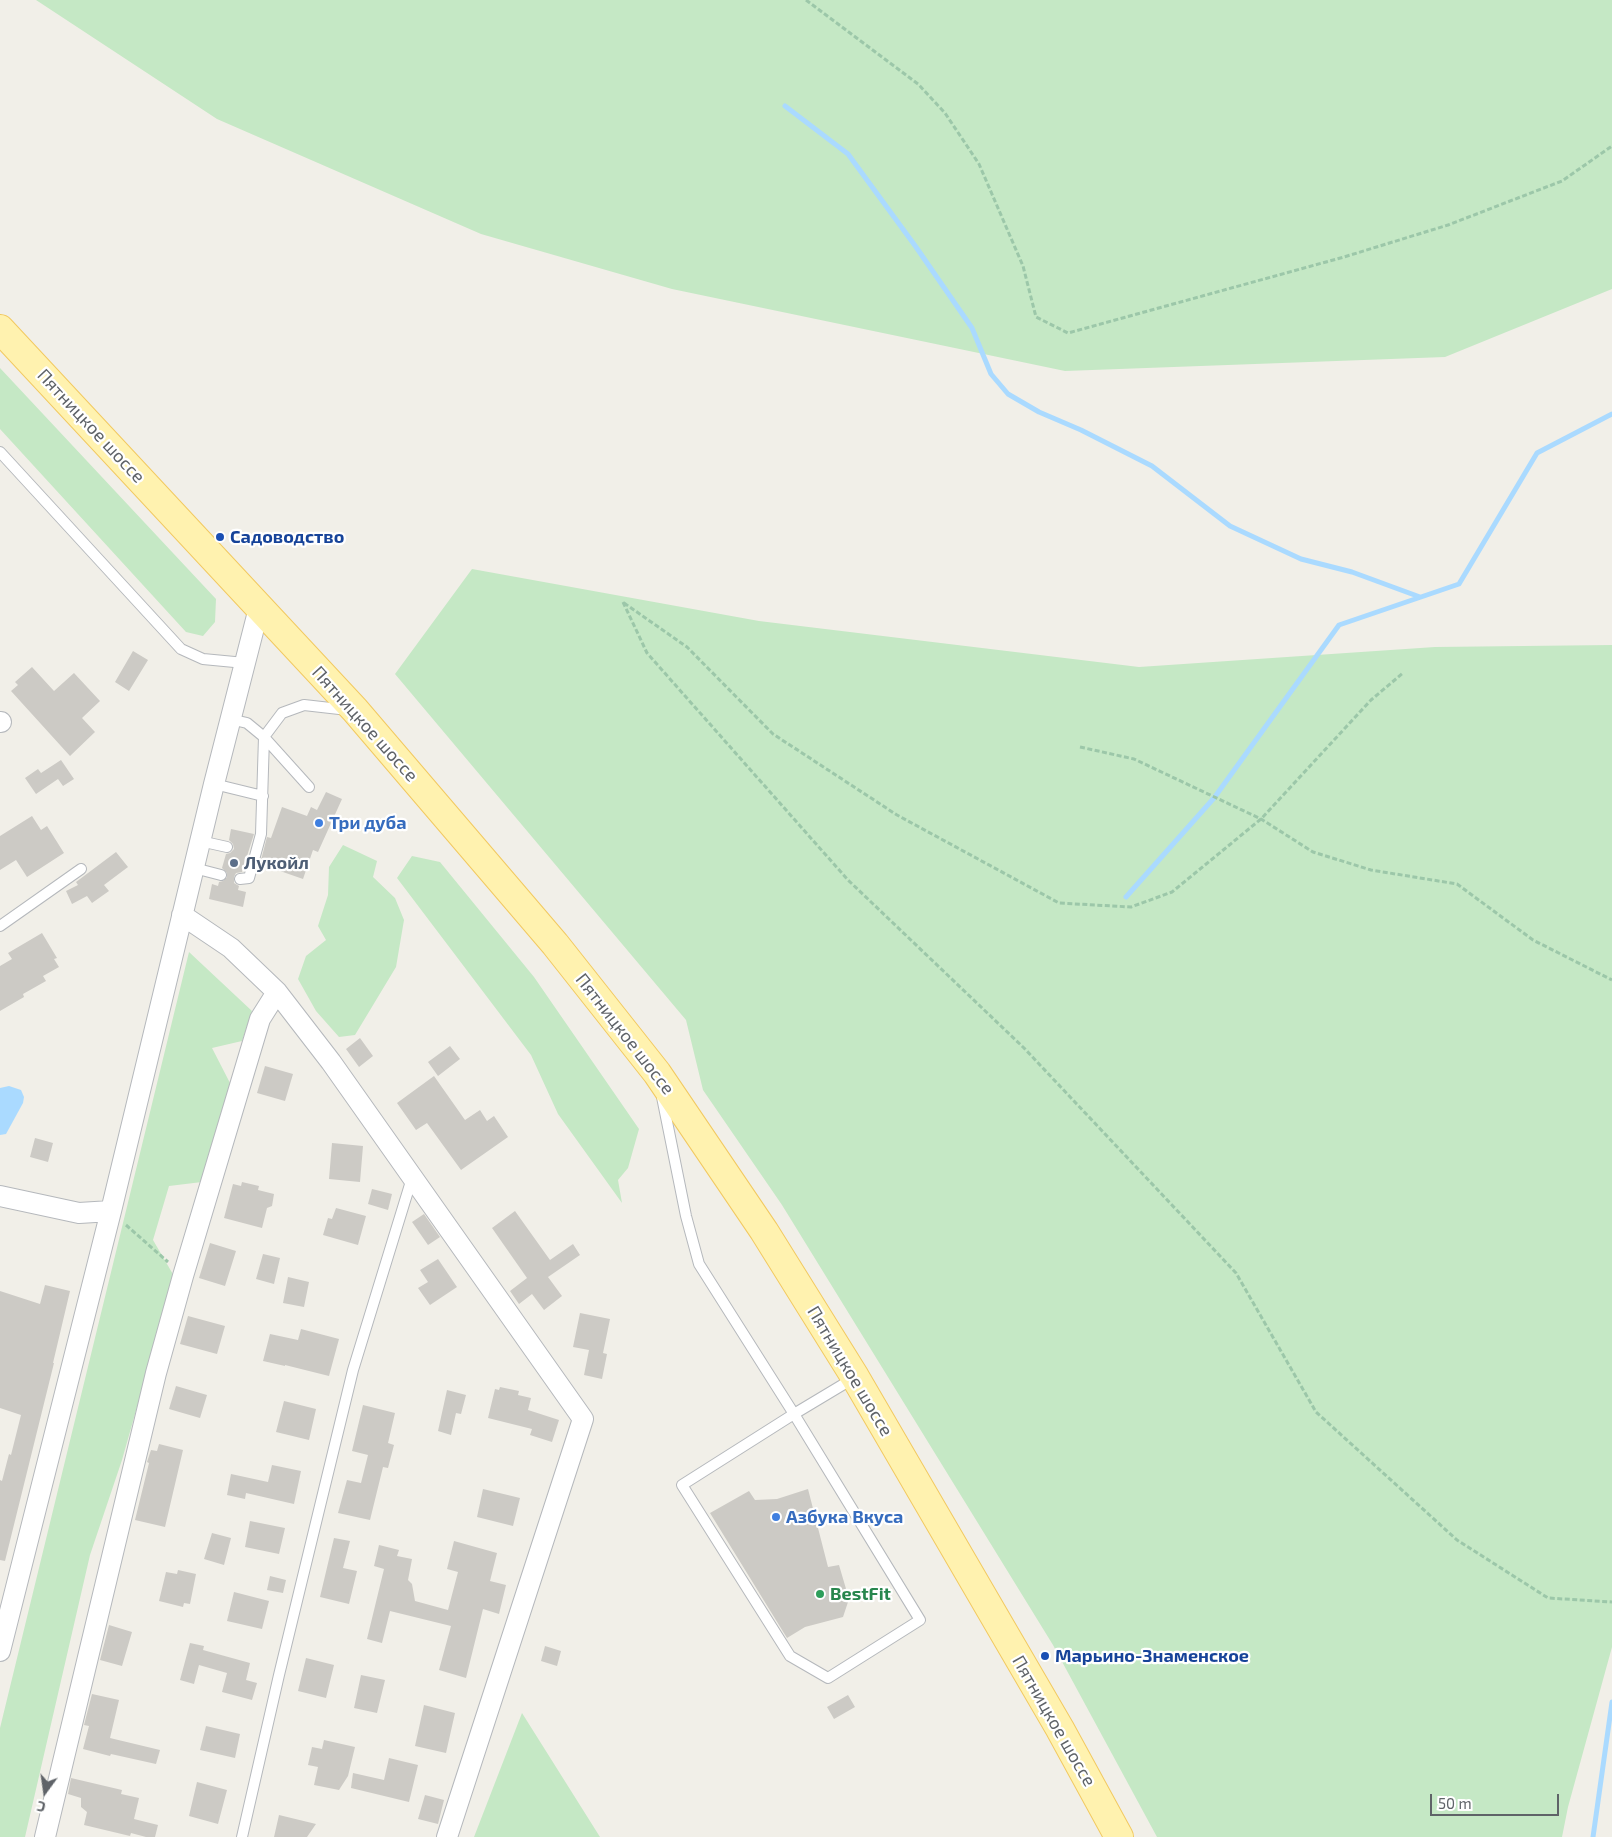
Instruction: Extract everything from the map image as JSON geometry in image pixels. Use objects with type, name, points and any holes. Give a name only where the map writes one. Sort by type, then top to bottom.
[{"type":"main road","name":"Пятницкое шоссе","points":[[0,328],[355,710],[555,944],[657,1073],[764,1231],[855,1377],[1060,1729],[1119,1837]]},
{"type":"street","points":[[0,1651],[111,1211],[200,841],[259,608]]},
{"type":"street","points":[[182,916],[231,948],[277,992],[331,1062],[583,1419],[447,1837]]},
{"type":"street","points":[[45,1837],[156,1373],[260,1019],[277,992]]},
{"type":"street","points":[[0,1196],[79,1213],[111,1211]]},
{"type":"lane","points":[[0,452],[181,649],[203,659],[245,663]]},
{"type":"lane","points":[[240,880],[249,878],[251,853],[261,834],[264,737],[282,713],[304,706],[355,710]]},
{"type":"lane","points":[[230,719],[247,723],[264,737],[309,787]]},
{"type":"lane","points":[[214,784],[263,796]]},
{"type":"lane","points":[[200,841],[227,847]]},
{"type":"lane","points":[[194,868],[221,875]]},
{"type":"lane","points":[[0,926],[81,869]]},
{"type":"lane","points":[[657,1073],[686,1216],[699,1264],[794,1414],[920,1620],[828,1678],[790,1656],[682,1485],[794,1414],[855,1377]]},
{"type":"lane","points":[[242,1837],[353,1370],[412,1178]]},
{"type":"path","points":[[806,0],[918,84],[944,113],[979,164],[1023,266],[1036,317],[1068,334],[1344,257],[1448,224],[1562,181],[1612,146]]},
{"type":"path","points":[[1402,673],[1371,700],[1261,819],[1172,892],[1131,907],[1059,903],[897,814],[773,734],[687,646],[623,602],[647,653],[848,880],[1024,1048],[1236,1273],[1316,1412],[1457,1540],[1548,1598],[1612,1602]]},
{"type":"path","points":[[1080,747],[1134,759],[1261,819],[1313,852],[1371,870],[1457,884],[1533,940],[1612,980]]},
{"type":"path","points":[[111,1211],[183,1276]]},
{"type":"green space","points":[[36,0],[1612,0],[1612,289],[1445,357],[1065,371],[672,289],[481,234],[217,119]]},
{"type":"green space","points":[[0,368],[216,599],[215,622],[203,636],[186,632],[0,429]]},
{"type":"green space","points":[[472,569],[759,621],[1139,667],[1435,647],[1612,645],[1612,1647],[1568,1807],[1562,1837],[1157,1837],[1053,1645],[782,1205],[703,1090],[686,1020],[395,674]]},
{"type":"green space","points":[[343,845],[377,861],[373,877],[395,898],[404,920],[396,967],[355,1035],[339,1037],[316,1011],[298,979],[306,956],[326,940],[318,926],[328,895],[329,867]]},
{"type":"green space","points":[[412,856],[440,862],[534,977],[639,1129],[628,1168],[618,1180],[622,1203],[558,1114],[531,1055],[397,878]]},
{"type":"green space","points":[[189,952],[252,1011],[242,1041],[212,1048],[230,1083],[202,1182],[169,1186],[153,1240],[174,1276],[122,1460],[90,1555],[25,1837],[0,1837],[0,1728]]},
{"type":"green space","points":[[522,1713],[600,1837],[474,1837]]},
{"type":"water","points":[[9,1086],[21,1090],[24,1097],[23,1103],[6,1134],[0,1135],[0,1088]]},
{"type":"building","points":[[133,651],[148,660],[129,691],[115,682]]},
{"type":"building","points":[[32,667],[54,691],[74,673],[100,701],[82,718],[95,732],[70,756],[11,691],[18,685],[15,682]]},
{"type":"building","points":[[61,760],[74,779],[63,786],[58,779],[36,794],[25,778],[38,769],[41,773]]},
{"type":"building","points":[[326,792],[342,799],[318,852],[313,850],[303,879],[260,864],[267,837],[271,838],[282,807],[307,816],[311,807],[317,810]]},
{"type":"building","points":[[32,816],[41,830],[47,826],[64,853],[27,877],[16,860],[0,870],[0,836]]},
{"type":"building","name":"Лукойл","points":[[231,829],[254,834],[242,872],[236,873],[234,877],[234,883],[239,886],[238,890],[246,892],[243,907],[209,899],[212,884],[218,886],[219,882],[227,877],[227,873],[222,868],[226,854],[234,849],[233,844],[229,840]]},
{"type":"building","points":[[116,852],[128,867],[104,885],[109,891],[92,903],[87,896],[72,904],[66,891],[78,885],[76,882]]},
{"type":"building","points":[[42,933],[57,958],[54,959],[59,967],[43,976],[46,981],[23,994],[24,997],[0,1011],[0,966],[12,959],[8,953]]},
{"type":"building","points":[[360,1038],[373,1056],[359,1067],[346,1049]]},
{"type":"building","points":[[450,1046],[460,1059],[438,1076],[428,1062]]},
{"type":"building","points":[[265,1066],[293,1074],[285,1101],[257,1093]]},
{"type":"building","points":[[434,1076],[465,1120],[480,1110],[487,1121],[494,1116],[508,1137],[461,1170],[427,1123],[416,1130],[397,1103]]},
{"type":"building","points":[[35,1138],[53,1143],[48,1162],[30,1157]]},
{"type":"building","points":[[332,1143],[363,1146],[360,1182],[329,1179]]},
{"type":"building","points":[[242,1182],[259,1186],[258,1190],[274,1194],[272,1206],[267,1208],[262,1228],[224,1218],[233,1184],[241,1186]]},
{"type":"building","points":[[372,1189],[392,1194],[388,1210],[368,1204]]},
{"type":"building","points":[[336,1208],[366,1216],[358,1245],[323,1235],[328,1218],[332,1219]]},
{"type":"building","points":[[515,1211],[550,1260],[573,1244],[580,1255],[548,1277],[562,1296],[544,1310],[532,1294],[519,1304],[510,1291],[527,1278],[492,1228]]},
{"type":"building","points":[[424,1214],[440,1237],[428,1245],[412,1222]]},
{"type":"building","points":[[210,1243],[236,1251],[225,1286],[199,1278]]},
{"type":"building","points":[[263,1254],[280,1258],[274,1284],[256,1279]]},
{"type":"building","points":[[438,1259],[457,1287],[430,1305],[418,1288],[428,1282],[420,1270]]},
{"type":"building","points":[[288,1277],[309,1282],[304,1307],[283,1303]]},
{"type":"building","points":[[45,1285],[70,1291],[5,1561],[0,1560],[0,1480],[2,1481],[9,1454],[11,1455],[21,1415],[0,1408],[0,1291],[40,1304]]},
{"type":"building","points":[[580,1313],[610,1319],[603,1353],[607,1354],[602,1379],[584,1375],[589,1350],[573,1347]]},
{"type":"building","points":[[188,1316],[225,1326],[217,1354],[180,1344]]},
{"type":"building","points":[[301,1329],[339,1339],[329,1376],[263,1361],[270,1334],[298,1340]]},
{"type":"building","points":[[176,1386],[207,1395],[200,1418],[169,1409]]},
{"type":"building","points":[[500,1387],[519,1391],[518,1395],[531,1398],[528,1410],[559,1420],[552,1442],[530,1435],[532,1429],[488,1418],[495,1389],[499,1390]]},
{"type":"building","points":[[447,1390],[466,1395],[461,1414],[456,1413],[451,1435],[438,1431]]},
{"type":"building","points":[[284,1401],[316,1409],[309,1440],[276,1432]]},
{"type":"building","points":[[363,1405],[395,1413],[388,1443],[394,1445],[388,1468],[383,1467],[370,1520],[338,1513],[347,1480],[361,1483],[368,1455],[352,1451]]},
{"type":"building","points":[[159,1444],[183,1450],[165,1527],[135,1520],[149,1463],[147,1462],[151,1450],[157,1451]]},
{"type":"building","points":[[272,1465],[301,1471],[294,1504],[246,1493],[245,1499],[227,1495],[231,1474],[268,1482]]},
{"type":"building","points":[[483,1489],[520,1498],[513,1526],[477,1517]]},
{"type":"building","points":[[808,1489],[828,1567],[839,1565],[849,1599],[843,1617],[805,1627],[787,1638],[710,1513],[749,1491],[755,1500],[777,1499]]},
{"type":"building","points":[[250,1521],[285,1528],[279,1554],[245,1547]]},
{"type":"building","points":[[212,1533],[231,1538],[224,1565],[204,1559]]},
{"type":"building","points":[[334,1538],[350,1541],[343,1568],[357,1571],[349,1604],[320,1597]]},
{"type":"building","points":[[454,1541],[497,1553],[490,1581],[506,1585],[499,1614],[483,1609],[466,1678],[439,1670],[451,1626],[390,1611],[382,1643],[367,1639],[384,1569],[374,1566],[379,1545],[399,1550],[397,1556],[412,1559],[408,1580],[412,1584],[415,1601],[448,1610],[458,1572],[447,1569]]},
{"type":"building","points":[[178,1570],[196,1574],[190,1604],[184,1603],[183,1607],[159,1601],[166,1572],[177,1574]]},
{"type":"building","points":[[270,1576],[286,1580],[283,1593],[267,1590]]},
{"type":"building","points":[[234,1592],[269,1601],[262,1629],[227,1621]]},
{"type":"building","points":[[109,1625],[132,1632],[122,1666],[100,1660]]},
{"type":"building","points":[[190,1643],[204,1646],[203,1650],[250,1663],[246,1680],[257,1683],[252,1700],[222,1692],[227,1673],[199,1665],[194,1684],[180,1680]]},
{"type":"building","points":[[545,1646],[561,1651],[557,1666],[541,1661]]},
{"type":"building","points":[[306,1658],[334,1665],[326,1698],[298,1691]]},
{"type":"building","points":[[361,1675],[385,1680],[377,1713],[354,1708]]},
{"type":"building","points":[[92,1694],[119,1700],[110,1738],[160,1750],[156,1764],[83,1749],[89,1726],[84,1725]]},
{"type":"building","points":[[848,1695],[855,1707],[834,1719],[827,1707]]},
{"type":"building","points":[[424,1705],[455,1713],[446,1753],[415,1746]]},
{"type":"building","points":[[206,1726],[240,1734],[235,1758],[200,1750]]},
{"type":"building","points":[[324,1740],[355,1747],[348,1776],[339,1790],[314,1785],[318,1767],[308,1765],[312,1747],[322,1749]]},
{"type":"building","points":[[389,1758],[418,1765],[409,1802],[351,1788],[353,1773],[384,1780]]},
{"type":"building","points":[[71,1778],[122,1790],[121,1794],[139,1798],[134,1819],[158,1825],[155,1837],[131,1833],[130,1836],[84,1825],[87,1812],[81,1807],[81,1798],[68,1794]]},
{"type":"building","points":[[197,1782],[227,1790],[218,1824],[189,1816]]},
{"type":"building","points":[[425,1795],[444,1800],[438,1824],[418,1819]]},
{"type":"building","points":[[279,1815],[316,1824],[307,1837],[274,1837]]},
{"type":"waterway","points":[[785,106],[848,154],[972,328],[991,374],[1008,394],[1039,412],[1081,430],[1152,466],[1230,526],[1301,559],[1352,572],[1420,597]]},
{"type":"waterway","points":[[1126,897],[1214,798],[1339,625],[1459,584],[1537,453],[1612,414]]},
{"type":"waterway","points":[[1593,1837],[1612,1702]]},
{"type":"place","name":"Садоводство","points":[[220,537]]},
{"type":"place","name":"Три дуба","points":[[319,823]]},
{"type":"place","name":"Лукойл","points":[[234,863]]},
{"type":"place","name":"Азбука Вкуса","points":[[776,1517]]},
{"type":"place","name":"BestFit","points":[[820,1594]]},
{"type":"place","name":"Марьино-Знаменское","points":[[1045,1656]]}]
